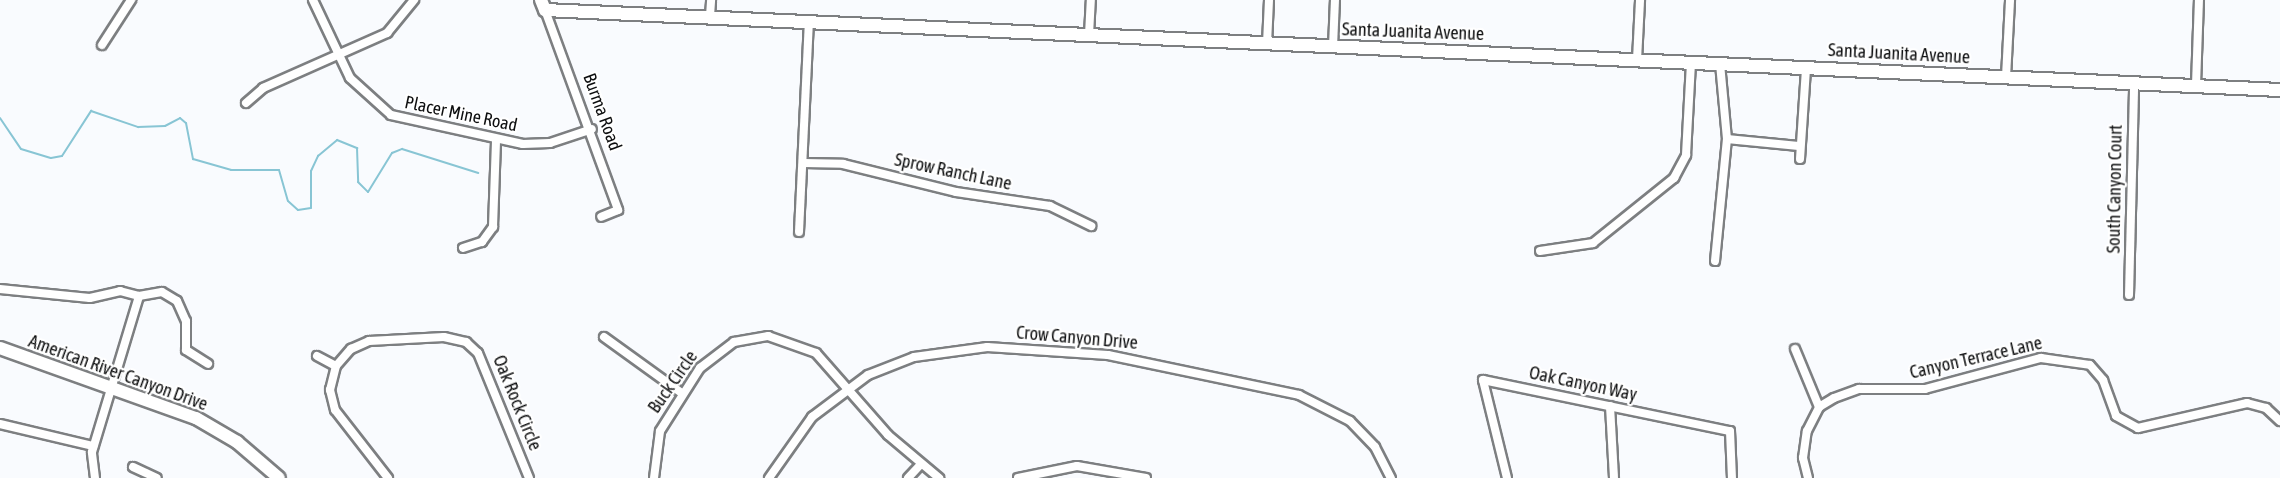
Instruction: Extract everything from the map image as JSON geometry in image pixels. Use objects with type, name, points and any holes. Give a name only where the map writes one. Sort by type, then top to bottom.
[{"type":"street","points":[[102,45],[131,0]]},
{"type":"street","name":"Placer Mine Road","points":[[313,0],[337,55],[357,88],[391,115],[496,140],[550,143],[592,129]]},
{"type":"street","points":[[246,103],[263,88],[392,30],[414,0]]},
{"type":"street","points":[[710,16],[711,0]]},
{"type":"street","points":[[1089,35],[1091,0]]},
{"type":"street","points":[[1267,44],[1269,0]]},
{"type":"street","points":[[1333,47],[1335,0]]},
{"type":"street","points":[[1636,60],[1640,0]]},
{"type":"street","points":[[2006,77],[2010,0]]},
{"type":"street","points":[[2196,85],[2199,0]]},
{"type":"street","name":"Santa Juanita Avenue","points":[[543,5],[710,16],[1267,44],[2280,90]]},
{"type":"street","name":"Burma Road","points":[[543,5],[592,129],[618,210],[601,217]]},
{"type":"street","points":[[799,232],[809,21]]},
{"type":"street","points":[[1540,251],[1593,243],[1674,178],[1686,155],[1690,63]]},
{"type":"street","points":[[1715,261],[1727,139],[1720,64]]},
{"type":"street","points":[[1800,159],[1799,146],[1806,68]]},
{"type":"street","name":"South Canyon Court","points":[[2129,295],[2134,83]]},
{"type":"street","points":[[1727,139],[1799,146]]},
{"type":"street","points":[[463,248],[482,242],[493,226],[496,140]]},
{"type":"street","name":"Sprow Ranch Lane","points":[[804,163],[843,164],[956,192],[1050,206],[1091,226]]},
{"type":"street","points":[[0,289],[90,298],[120,291],[139,296],[162,292],[177,301],[186,321],[186,350],[208,364]]},
{"type":"street","points":[[95,478],[93,446],[139,296]]},
{"type":"street","name":"Buck Circle","points":[[654,478],[657,438],[683,394],[718,350],[759,336],[809,348],[921,464],[939,478]]},
{"type":"street","name":"Oak Rock Circle","points":[[336,366],[351,350],[369,341],[450,337],[466,342],[481,359],[529,478]]},
{"type":"street","points":[[604,337],[683,394]]},
{"type":"street","name":"Crow Canyon Drive","points":[[769,478],[796,436],[848,388],[883,368],[938,351],[987,347],[1108,355],[1320,402],[1366,436],[1391,478]]},
{"type":"street","name":"American River Canyon Drive","points":[[0,348],[112,387],[221,431],[279,478]]},
{"type":"street","points":[[1795,349],[1819,407],[1804,444],[1808,478]]},
{"type":"street","points":[[317,356],[336,366],[330,390],[335,410],[388,478]]},
{"type":"street","name":"Canyon Terrace Lane","points":[[1819,407],[1853,390],[1917,391],[2020,361],[2060,357],[2095,369],[2112,411],[2132,427],[2158,428],[2247,403],[2265,408],[2280,421]]},
{"type":"street","name":"Oak Canyon Way","points":[[1507,478],[1483,380],[1730,431],[1732,478]]},
{"type":"street","points":[[1610,406],[1614,478]]},
{"type":"street","points":[[0,424],[93,446]]},
{"type":"street","points":[[908,478],[921,464]]},
{"type":"street","points":[[1018,478],[1060,466],[1146,478]]},
{"type":"street","points":[[133,467],[157,478]]},
{"type":"waterway","points":[[0,118],[21,149],[51,158],[62,156],[91,111],[138,127],[165,126],[180,118],[186,123],[193,159],[231,170],[279,170],[288,201],[298,210],[311,208],[311,171],[318,156],[337,140],[357,148],[358,182],[368,192],[392,153],[402,149],[478,173]]}]
